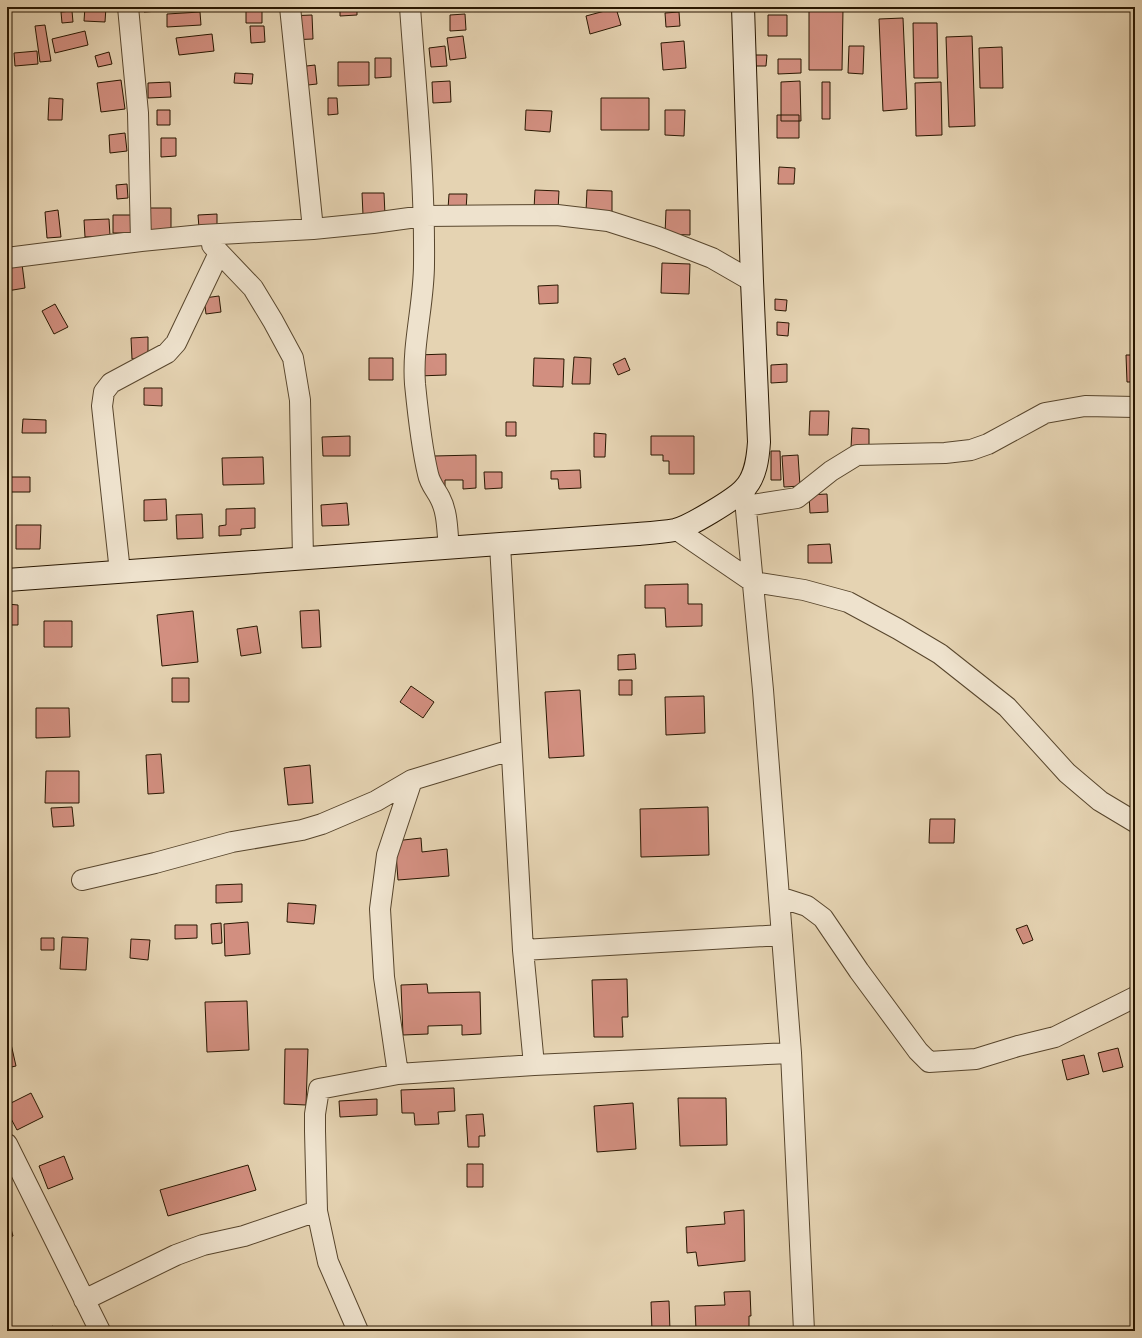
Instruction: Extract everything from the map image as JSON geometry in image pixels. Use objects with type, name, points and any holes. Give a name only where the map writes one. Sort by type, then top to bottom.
[{"type":"main road","points":[[7,580],[500,545],[677,530],[746,497],[758,459],[759,442],[743,7]]},
{"type":"street","points":[[128,7],[138,113],[141,241]]},
{"type":"street","points":[[290,7],[313,229]]},
{"type":"street","points":[[410,7],[424,216],[424,266],[415,360],[415,383],[422,442],[428,476],[446,512],[449,548]]},
{"type":"street","points":[[7,258],[141,241],[202,235],[313,229],[424,216],[557,215],[608,221],[658,237],[712,258],[752,281]]},
{"type":"street","points":[[202,235],[253,288],[293,358],[300,400],[303,559]]},
{"type":"street","points":[[120,572],[102,406],[104,392],[112,383],[167,353],[176,343],[219,253]]},
{"type":"street","points":[[804,1331],[791,1053],[763,690],[746,497],[797,498],[831,471],[857,455],[945,453],[971,450],[988,444],[1044,413],[1085,406],[1135,407]]},
{"type":"street","points":[[677,530],[753,582],[804,590],[848,602],[940,654],[1007,707],[1067,773],[1100,801],[1135,822]]},
{"type":"street","points":[[500,545],[523,950],[534,1065]]},
{"type":"street","points":[[82,880],[155,863],[232,842],[302,830],[322,824],[376,801],[412,780],[511,750]]},
{"type":"street","points":[[398,1074],[384,977],[380,909],[387,855],[412,780]]},
{"type":"street","points":[[779,897],[807,906],[823,918],[913,1045],[929,1062],[976,1059],[1018,1046],[1055,1037],[1135,997]]},
{"type":"street","points":[[523,950],[782,935]]},
{"type":"street","points":[[358,1331],[328,1262],[317,1211],[315,1114],[319,1089],[398,1074],[534,1065],[791,1053]]},
{"type":"street","points":[[7,1144],[100,1331]]},
{"type":"street","points":[[84,1300],[176,1255],[203,1245],[244,1236],[317,1211]]},
{"type":"building","points":[[85,7],[106,7],[105,22],[84,21]]},
{"type":"building","points":[[144,7],[159,7],[159,11],[144,12]]},
{"type":"building","points":[[246,7],[262,7],[262,23],[246,23]]},
{"type":"building","points":[[340,7],[357,7],[357,15],[340,16]]},
{"type":"building","points":[[583,7],[599,7],[584,11]]},
{"type":"building","points":[[616,8],[621,25],[590,34],[586,16]]},
{"type":"building","points":[[809,9],[843,9],[842,70],[809,70]]},
{"type":"building","points":[[72,11],[73,22],[62,23],[61,12]]},
{"type":"building","points":[[200,12],[201,25],[167,27],[167,14]]},
{"type":"building","points":[[679,12],[680,26],[666,27],[665,13]]},
{"type":"building","points":[[465,14],[466,30],[450,31],[450,15]]},
{"type":"building","points":[[312,15],[313,39],[288,40],[287,16]]},
{"type":"building","points":[[768,15],[787,15],[787,36],[768,36]]},
{"type":"building","points":[[903,18],[907,109],[883,111],[879,19]]},
{"type":"building","points":[[913,23],[937,23],[938,78],[914,78]]},
{"type":"building","points":[[45,25],[51,61],[40,62],[35,26]]},
{"type":"building","points":[[250,26],[264,26],[265,42],[251,43]]},
{"type":"building","points":[[85,31],[88,45],[55,53],[52,39]]},
{"type":"building","points":[[212,34],[214,51],[179,55],[176,38]]},
{"type":"building","points":[[463,36],[466,58],[450,60],[447,38]]},
{"type":"building","points":[[972,36],[975,126],[949,127],[946,37]]},
{"type":"building","points":[[684,41],[686,68],[663,70],[661,43]]},
{"type":"building","points":[[445,46],[447,66],[431,67],[429,48]]},
{"type":"building","points":[[849,46],[864,46],[863,74],[848,73]]},
{"type":"building","points":[[1002,47],[1003,88],[980,88],[979,48]]},
{"type":"building","points":[[37,51],[38,64],[15,66],[14,53]]},
{"type":"building","points":[[109,52],[112,64],[98,67],[95,56]]},
{"type":"building","points":[[755,55],[767,55],[766,66],[755,66]]},
{"type":"building","points":[[375,58],[391,58],[391,77],[375,78]]},
{"type":"building","points":[[778,59],[801,59],[801,73],[778,74]]},
{"type":"building","points":[[338,62],[369,62],[369,85],[338,86]]},
{"type":"building","points":[[315,65],[317,84],[299,86],[298,67]]},
{"type":"building","points":[[235,73],[253,74],[252,84],[234,83]]},
{"type":"building","points":[[121,80],[125,109],[101,112],[97,83]]},
{"type":"building","points":[[450,81],[451,102],[433,103],[432,82]]},
{"type":"building","points":[[800,81],[801,121],[781,121],[781,82]]},
{"type":"building","points":[[170,82],[171,97],[148,98],[148,83]]},
{"type":"building","points":[[822,82],[830,82],[830,119],[822,119]]},
{"type":"building","points":[[941,82],[942,135],[916,136],[915,83]]},
{"type":"building","points":[[49,98],[63,99],[62,120],[48,120]]},
{"type":"building","points":[[328,98],[337,98],[338,114],[328,115]]},
{"type":"building","points":[[601,98],[649,98],[649,130],[601,130]]},
{"type":"building","points":[[157,110],[170,110],[170,125],[157,125]]},
{"type":"building","points":[[526,110],[552,111],[550,132],[525,130]]},
{"type":"building","points":[[665,110],[685,110],[684,136],[665,135]]},
{"type":"building","points":[[777,115],[799,115],[799,138],[777,138]]},
{"type":"building","points":[[125,133],[127,151],[110,153],[109,135]]},
{"type":"building","points":[[161,138],[176,138],[176,156],[161,157]]},
{"type":"building","points":[[779,167],[795,168],[794,184],[778,184]]},
{"type":"building","points":[[127,184],[128,198],[117,199],[116,185]]},
{"type":"building","points":[[535,190],[559,191],[558,210],[534,209]]},
{"type":"building","points":[[587,190],[612,191],[612,212],[586,211]]},
{"type":"building","points":[[362,193],[384,193],[385,215],[363,215]]},
{"type":"building","points":[[449,194],[467,194],[466,210],[448,209]]},
{"type":"building","points":[[144,208],[171,208],[171,230],[144,231]]},
{"type":"building","points":[[58,210],[61,237],[47,238],[45,212]]},
{"type":"building","points":[[666,210],[690,210],[690,235],[665,234]]},
{"type":"building","points":[[217,214],[217,227],[199,228],[198,215]]},
{"type":"building","points":[[113,215],[132,215],[133,233],[113,233]]},
{"type":"building","points":[[109,219],[110,236],[85,237],[84,220]]},
{"type":"building","points":[[662,263],[690,264],[689,294],[661,293]]},
{"type":"building","points":[[22,264],[25,288],[7,291],[7,266]]},
{"type":"building","points":[[558,285],[558,303],[539,304],[538,286]]},
{"type":"building","points":[[219,296],[221,312],[206,314],[204,298]]},
{"type":"building","points":[[775,299],[787,300],[786,311],[775,310]]},
{"type":"building","points":[[55,304],[68,327],[54,334],[42,311]]},
{"type":"building","points":[[777,322],[789,323],[788,336],[777,335]]},
{"type":"building","points":[[148,337],[148,358],[132,359],[131,338]]},
{"type":"building","points":[[446,354],[446,375],[418,376],[417,355]]},
{"type":"building","points":[[1126,355],[1135,355],[1135,382],[1127,382]]},
{"type":"building","points":[[574,357],[591,358],[590,384],[572,384]]},
{"type":"building","points":[[369,358],[393,358],[393,380],[369,380]]},
{"type":"building","points":[[534,358],[564,359],[563,387],[533,386]]},
{"type":"building","points":[[625,358],[630,370],[618,375],[613,364]]},
{"type":"building","points":[[787,364],[787,382],[771,383],[771,365]]},
{"type":"building","points":[[144,388],[162,388],[162,406],[144,405]]},
{"type":"building","points":[[810,411],[829,411],[828,435],[809,435]]},
{"type":"building","points":[[23,419],[46,420],[46,433],[22,433]]},
{"type":"building","points":[[506,422],[516,422],[516,436],[506,436]]},
{"type":"building","points":[[852,428],[869,429],[869,448],[851,448]]},
{"type":"building","points":[[594,433],[606,434],[605,457],[594,457]]},
{"type":"building","points":[[350,436],[350,456],[323,456],[322,437]]},
{"type":"building","points":[[651,436],[694,436],[694,474],[669,474],[669,461],[663,461],[663,455],[651,455]]},
{"type":"building","points":[[771,451],[780,451],[781,480],[771,480]]},
{"type":"building","points":[[476,455],[476,488],[463,489],[463,480],[445,480],[445,489],[435,489],[434,456]]},
{"type":"building","points":[[798,455],[800,486],[784,487],[782,456]]},
{"type":"building","points":[[263,457],[264,484],[223,485],[222,458]]},
{"type":"building","points":[[580,470],[581,488],[559,489],[558,479],[551,479],[551,471]]},
{"type":"building","points":[[484,472],[502,472],[502,488],[485,489]]},
{"type":"building","points":[[7,477],[30,477],[30,492],[7,492]]},
{"type":"building","points":[[827,494],[828,512],[810,513],[809,495]]},
{"type":"building","points":[[166,499],[167,520],[144,521],[144,500]]},
{"type":"building","points":[[347,503],[349,525],[322,526],[321,505]]},
{"type":"building","points":[[255,508],[255,528],[241,529],[241,535],[219,536],[219,526],[226,525],[226,509]]},
{"type":"building","points":[[202,514],[203,538],[177,539],[176,515]]},
{"type":"building","points":[[16,525],[41,525],[40,549],[16,549]]},
{"type":"building","points":[[830,544],[832,563],[808,563],[808,545]]},
{"type":"building","points":[[688,584],[688,604],[702,604],[702,626],[666,627],[665,608],[645,608],[645,585]]},
{"type":"building","points":[[7,604],[18,605],[18,625],[7,625]]},
{"type":"building","points":[[319,610],[321,647],[302,648],[300,611]]},
{"type":"building","points":[[193,611],[198,662],[162,666],[157,615]]},
{"type":"building","points":[[44,621],[72,621],[72,647],[44,647]]},
{"type":"building","points":[[257,626],[261,653],[241,656],[237,629]]},
{"type":"building","points":[[635,654],[636,669],[618,670],[618,655]]},
{"type":"building","points":[[172,678],[189,678],[189,702],[172,702]]},
{"type":"building","points":[[7,680],[9,680],[10,695],[7,696]]},
{"type":"building","points":[[619,680],[632,680],[632,695],[619,695]]},
{"type":"building","points":[[411,686],[434,702],[423,718],[400,702]]},
{"type":"building","points":[[580,690],[584,756],[549,758],[545,692]]},
{"type":"building","points":[[704,696],[705,733],[666,735],[665,697]]},
{"type":"building","points":[[36,708],[69,708],[70,737],[36,738]]},
{"type":"building","points":[[161,754],[164,793],[148,794],[146,755]]},
{"type":"building","points":[[310,765],[313,803],[288,805],[284,768]]},
{"type":"building","points":[[46,771],[79,771],[79,803],[45,803]]},
{"type":"building","points":[[72,807],[74,826],[53,827],[51,808]]},
{"type":"building","points":[[708,807],[709,855],[641,857],[640,809]]},
{"type":"building","points":[[930,819],[955,819],[954,843],[929,843]]},
{"type":"building","points":[[421,838],[422,852],[447,849],[449,876],[398,880],[395,841]]},
{"type":"building","points":[[242,884],[242,902],[216,903],[216,885]]},
{"type":"building","points":[[288,903],[316,905],[314,924],[287,922]]},
{"type":"building","points":[[248,922],[250,954],[225,956],[224,924]]},
{"type":"building","points":[[221,923],[222,943],[212,944],[211,924]]},
{"type":"building","points":[[175,925],[197,925],[197,938],[175,939]]},
{"type":"building","points":[[1027,925],[1033,940],[1023,944],[1016,929]]},
{"type":"building","points":[[62,937],[88,938],[86,970],[60,969]]},
{"type":"building","points":[[41,938],[54,938],[54,950],[41,950]]},
{"type":"building","points":[[131,939],[150,940],[148,960],[130,958]]},
{"type":"building","points":[[627,979],[628,1017],[622,1017],[623,1037],[594,1037],[592,980]]},
{"type":"building","points":[[427,984],[428,993],[480,992],[481,1034],[462,1035],[462,1025],[428,1026],[428,1034],[403,1035],[401,985]]},
{"type":"building","points":[[247,1001],[249,1050],[207,1052],[205,1002]]},
{"type":"building","points":[[7,1044],[11,1044],[16,1066],[7,1068]]},
{"type":"building","points":[[1118,1048],[1123,1067],[1103,1072],[1098,1053]]},
{"type":"building","points":[[285,1049],[308,1049],[306,1105],[284,1104]]},
{"type":"building","points":[[1084,1055],[1089,1074],[1067,1080],[1062,1060]]},
{"type":"building","points":[[454,1088],[455,1111],[438,1112],[439,1124],[415,1125],[414,1113],[402,1113],[401,1090]]},
{"type":"building","points":[[31,1093],[43,1117],[17,1130],[7,1111],[7,1105]]},
{"type":"building","points":[[678,1098],[726,1098],[727,1145],[680,1146]]},
{"type":"building","points":[[377,1099],[377,1115],[340,1117],[339,1101]]},
{"type":"building","points":[[633,1103],[636,1149],[597,1152],[594,1106]]},
{"type":"building","points":[[483,1114],[485,1136],[479,1136],[479,1147],[468,1147],[466,1115]]},
{"type":"building","points":[[64,1156],[73,1179],[48,1189],[39,1166]]},
{"type":"building","points":[[467,1164],[483,1164],[483,1187],[467,1187]]},
{"type":"building","points":[[248,1165],[256,1190],[168,1216],[160,1190]]},
{"type":"building","points":[[744,1210],[745,1261],[698,1266],[696,1252],[687,1253],[686,1227],[725,1224],[724,1212]]},
{"type":"building","points":[[7,1215],[13,1236],[7,1238]]},
{"type":"building","points":[[750,1291],[751,1316],[749,1316],[749,1331],[671,1331],[696,1330],[695,1306],[725,1305],[724,1292]]},
{"type":"building","points":[[669,1301],[670,1331],[652,1331],[651,1302]]},
{"type":"building","points":[[53,1326],[55,1331],[41,1331]]}]
